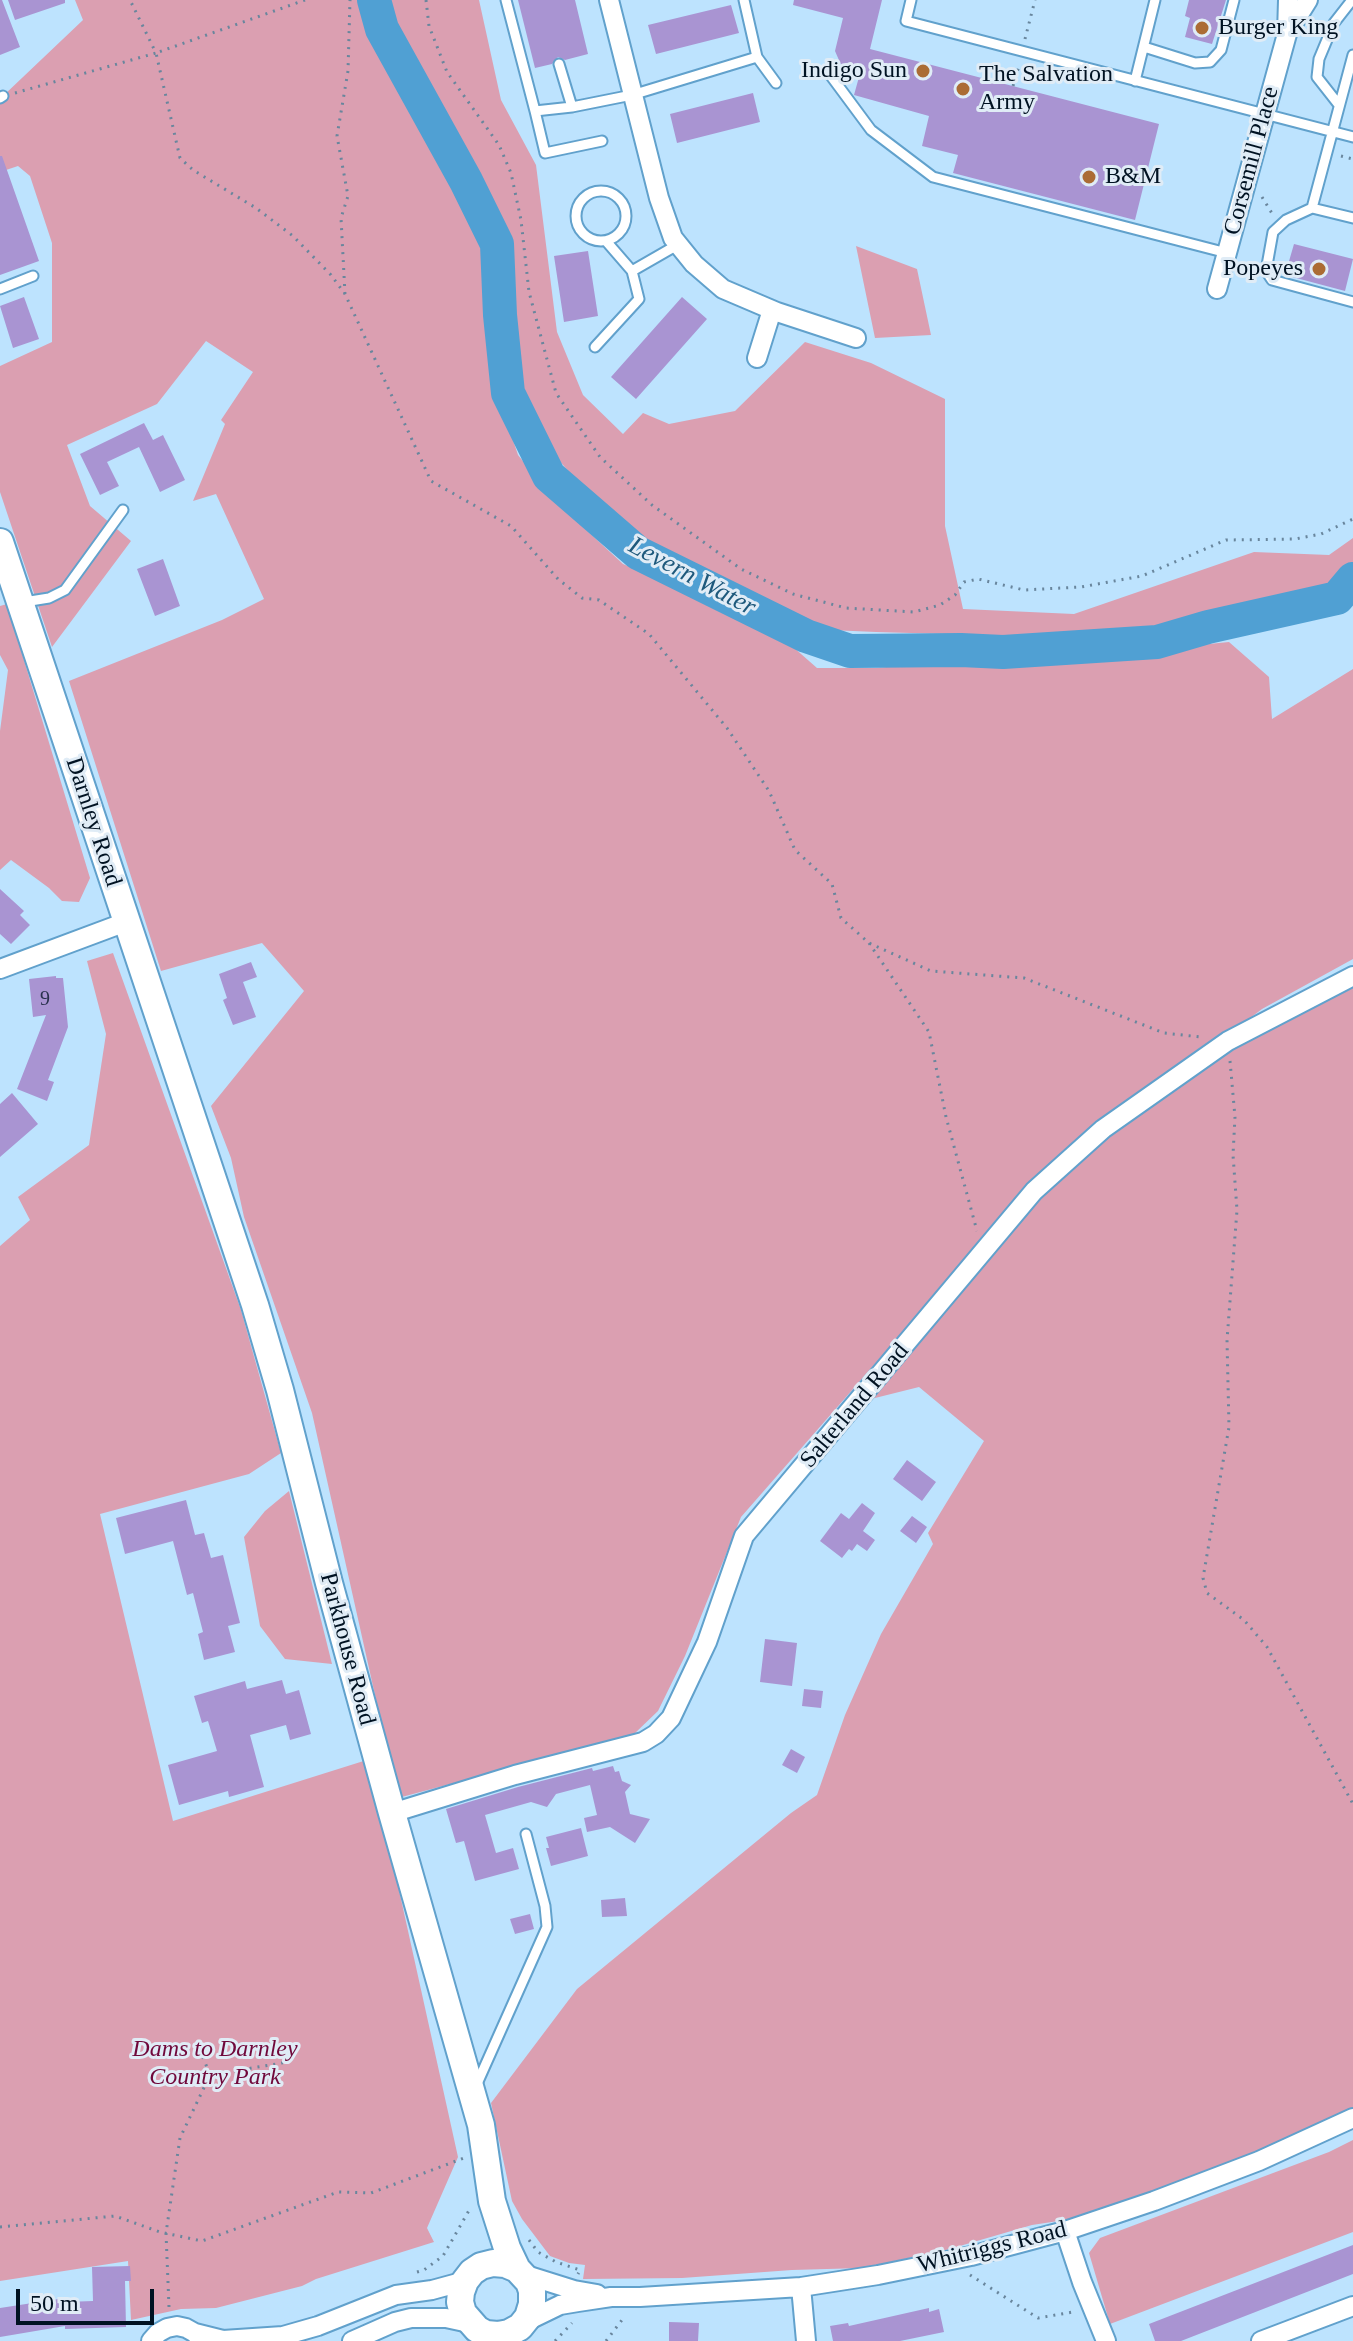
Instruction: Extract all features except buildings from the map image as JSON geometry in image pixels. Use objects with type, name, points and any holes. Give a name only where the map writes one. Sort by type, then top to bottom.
[{"type":"main road","name":"Darnley Road","points":[[0,542],[186,1101]]},
{"type":"main road","name":"Parkhouse Road","points":[[186,1101],[255,1305],[280,1390],[329,1583],[486,2149],[480,2256],[468,2277],[460,2302],[463,2313],[477,2331]]},
{"type":"main road","name":"Parkhouse Road","points":[[483,2201],[532,2291],[532,2304],[520,2330]]},
{"type":"main road","points":[[468,2277],[481,2266],[493,2263],[505,2264],[520,2272]]},
{"type":"main road","points":[[477,2331],[498,2335],[520,2330]]},
{"type":"street","points":[[609,0],[659,198],[673,238],[694,264],[723,289],[772,310],[856,338]]},
{"type":"street","name":"Corsemill Place","points":[[1217,289],[1287,34],[1288,0]]},
{"type":"street","name":"Corsemill Place","points":[[1287,34],[1308,0]]},
{"type":"street","points":[[757,358],[772,310]]},
{"type":"street","points":[[0,969],[126,922]]},
{"type":"street","name":"Salterland Road","points":[[392,1813],[541,1768],[643,1742],[656,1734],[671,1718],[707,1642],[744,1536],[1034,1191],[1103,1129],[1228,1041],[1353,976]]},
{"type":"street","name":"Whitriggs Road","points":[[520,2330],[560,2305],[611,2297],[801,2287],[947,2261],[1065,2231],[1246,2166],[1353,2118]]},
{"type":"street","points":[[1065,2231],[1106,2341]]},
{"type":"street","name":"Whitriggs Road","points":[[520,2272],[574,2290],[611,2297]]},
{"type":"street","points":[[151,2341],[158,2333],[171,2327],[186,2328],[198,2337],[223,2340],[283,2336],[318,2326],[388,2297],[432,2290],[468,2277]]},
{"type":"street","points":[[801,2287],[806,2341]]},
{"type":"street","points":[[1261,2341],[1353,2306]]},
{"type":"street","points":[[352,2341],[411,2318],[446,2318],[477,2331]]},
{"type":"lane","points":[[506,0],[545,153],[602,141]]},
{"type":"lane","points":[[744,0],[757,57],[776,83]]},
{"type":"lane","points":[[911,0],[906,21],[1353,137]]},
{"type":"lane","points":[[1135,81],[1155,0]]},
{"type":"lane","points":[[1144,47],[1195,63],[1210,62],[1221,50],[1234,0]]},
{"type":"lane","points":[[1339,105],[1317,77],[1319,59],[1334,23],[1352,0]]},
{"type":"lane","points":[[1312,208],[1353,55]]},
{"type":"lane","points":[[535,111],[632,95],[757,57]]},
{"type":"lane","points":[[559,64],[572,107]]},
{"type":"lane","points":[[828,72],[871,130],[933,177],[1227,253]]},
{"type":"lane","points":[[595,347],[639,299],[632,271],[606,241],[590,238],[576,219],[585,196],[601,191],[617,196],[626,210],[620,233],[606,241]]},
{"type":"lane","points":[[1353,218],[1312,208],[1286,220],[1273,232],[1266,271],[1272,280],[1353,302]]},
{"type":"lane","points":[[632,271],[679,244]]},
{"type":"lane","points":[[0,289],[33,276]]},
{"type":"lane","points":[[21,603],[49,598],[65,590],[123,510]]},
{"type":"lane","points":[[472,2092],[547,1927],[545,1906],[526,1834]]},
{"type":"path","points":[[130,0],[156,53],[180,158],[193,170],[256,208],[293,236],[331,275],[345,294],[431,481],[511,526],[558,579],[582,598],[599,600],[649,634],[727,728],[769,791],[795,850],[832,884],[841,918],[869,943],[929,1032],[946,1117],[983,1254]]},
{"type":"path","points":[[2,97],[156,53],[305,0]]},
{"type":"path","points":[[345,294],[341,218],[348,196],[337,136],[348,71],[350,0]]},
{"type":"path","points":[[426,0],[429,26],[447,72],[499,145],[511,173],[521,220],[529,292],[556,393],[600,457],[652,505],[741,569],[793,594],[846,608],[914,612],[940,605],[955,595],[964,582],[978,579],[1024,590],[1081,587],[1142,576],[1226,540],[1295,539],[1321,534],[1353,519]]},
{"type":"path","points":[[1250,171],[1259,173],[1256,186],[1279,226]]},
{"type":"path","points":[[869,943],[931,971],[1024,978],[1164,1033],[1228,1041],[1235,1117],[1233,1155],[1237,1210],[1227,1340],[1229,1427],[1203,1578],[1207,1593],[1244,1620],[1267,1647],[1353,1804]]},
{"type":"path","points":[[171,2327],[167,2298],[166,2233],[180,2138],[210,2075],[197,2042]]},
{"type":"path","points":[[210,2075],[288,2062]]},
{"type":"path","points":[[0,2227],[115,2216],[202,2241],[338,2192],[371,2193],[486,2149]]},
{"type":"path","points":[[413,2274],[443,2256],[483,2201]]},
{"type":"path","points":[[525,2234],[538,2252],[580,2270],[574,2290]]},
{"type":"path","points":[[947,2261],[1038,2318],[1093,2309]]},
{"type":"path","points":[[606,2341],[640,2297]]},
{"type":"green space","points":[[75,0],[359,0],[365,21],[472,208],[492,271],[496,389],[518,455],[555,501],[623,564],[776,632],[817,668],[875,668],[978,659],[1049,660],[1229,642],[1269,677],[1272,719],[1353,669],[1353,959],[1262,1009],[1036,1180],[741,1517],[685,1656],[658,1711],[633,1735],[398,1798],[312,1413],[244,1217],[231,1158],[211,1106],[304,991],[262,943],[161,971],[69,681],[222,620],[264,599],[216,494],[193,501],[225,424],[221,420],[253,372],[206,341],[157,404],[67,445],[90,506],[131,541],[52,647],[0,492],[0,366],[52,342],[52,243],[30,176],[18,166],[0,172],[0,104],[3,96],[83,20]]},
{"type":"green space","points":[[382,0],[479,0],[501,100],[536,165],[557,332],[583,395],[623,434],[643,413],[669,424],[735,411],[805,342],[871,363],[945,399],[945,526],[963,609],[1074,614],[1254,552],[1329,555],[1353,538],[1353,566],[1332,584],[1167,627],[1053,637],[876,632],[830,630],[640,542],[600,508],[545,444],[519,389],[512,257]]},
{"type":"green space","points":[[856,246],[917,269],[931,335],[875,338]]},
{"type":"green space","points":[[7,604],[90,878],[79,902],[62,901],[11,860],[0,870],[0,731],[8,670],[0,655],[0,606]]},
{"type":"green space","name":"Dams to Darnley Country Park","points":[[113,953],[241,1310],[281,1453],[249,1474],[100,1514],[173,1821],[370,1759],[458,2157],[427,2228],[434,2242],[302,2286],[216,2308],[181,2309],[131,2320],[128,2261],[0,2281],[0,1246],[30,1220],[18,1197],[89,1145],[106,1034],[87,961]]},
{"type":"green space","points":[[1353,988],[1353,2109],[1244,2158],[1147,2196],[946,2250],[862,2268],[682,2278],[583,2279],[585,2265],[550,2256],[512,2201],[491,2103],[577,1989],[817,1795],[845,1715],[881,1634],[933,1544],[928,1533],[984,1441],[919,1387],[867,1400],[999,1241],[1081,1154],[1201,1067]]},
{"type":"green space","points":[[289,1491],[332,1664],[285,1659],[260,1626],[244,1537],[265,1511]]},
{"type":"green space","points":[[1353,2140],[1353,2232],[1110,2324],[1089,2253],[1100,2238],[1329,2152]]},
{"type":"waterway","name":"Levern Water","points":[[374,0],[382,29],[497,244],[508,393],[549,476],[638,553],[806,636],[850,651],[1003,652],[1157,642],[1208,627],[1337,598],[1353,579]]},
{"type":"place","name":"Burger King","points":[[1202,28]]},
{"type":"place","name":"Indigo Sun","points":[[923,71]]},
{"type":"place","name":"The Salvation Army","points":[[963,89]]},
{"type":"place","name":"B&M","points":[[1089,177]]},
{"type":"place","name":"Popeyes","points":[[1319,269]]}]
